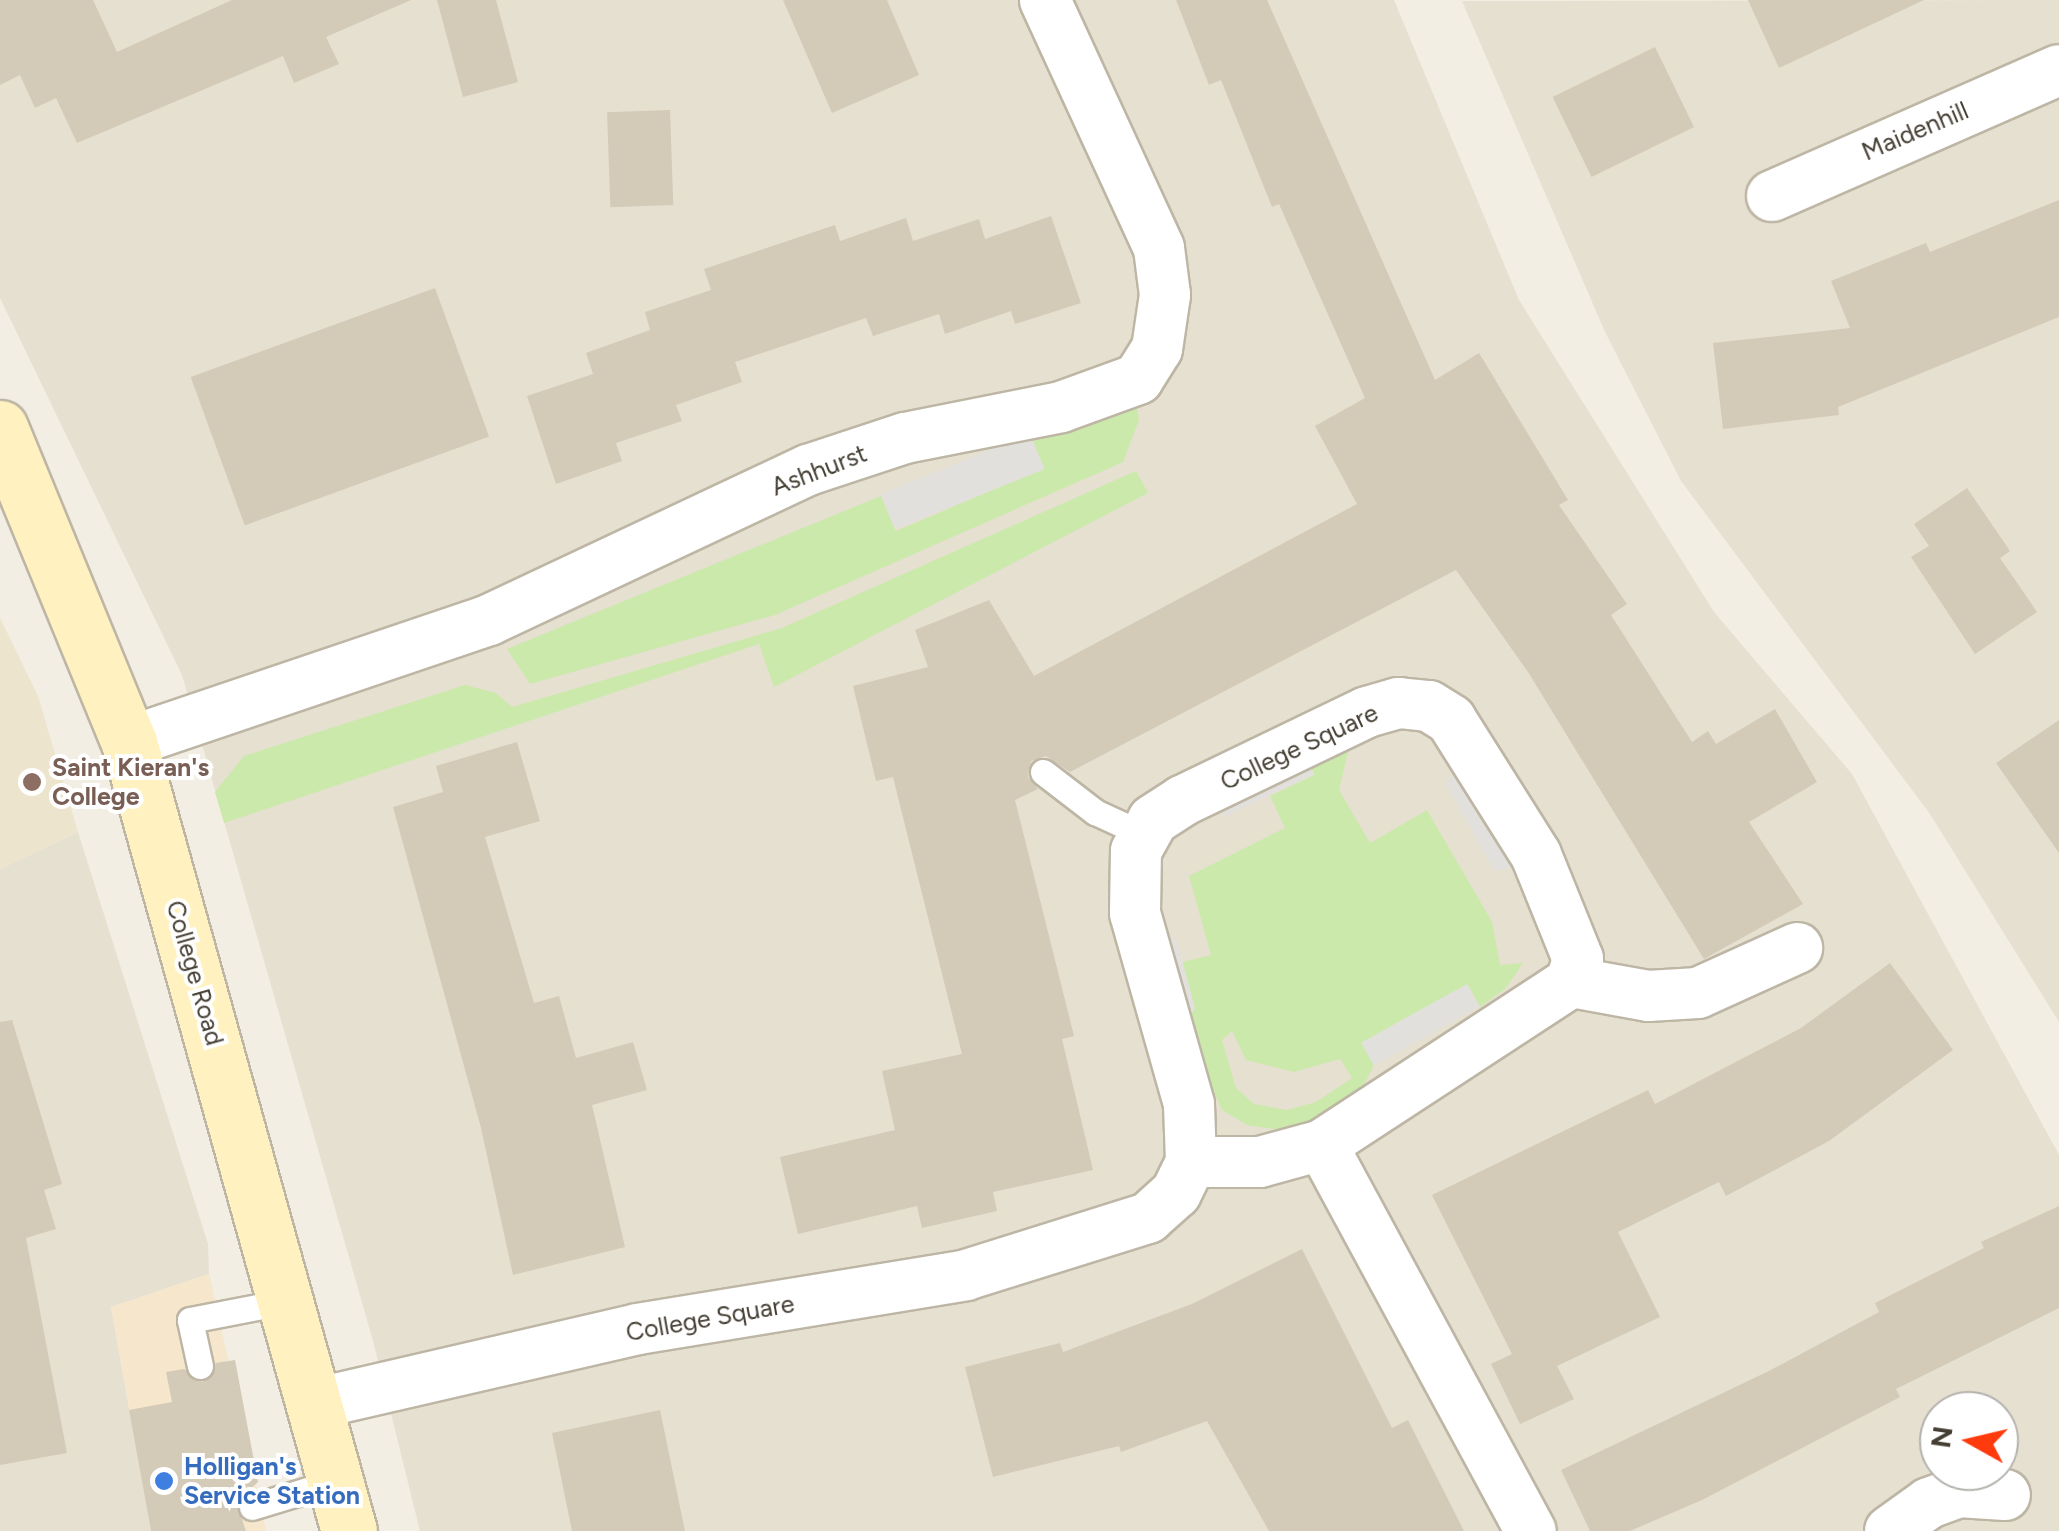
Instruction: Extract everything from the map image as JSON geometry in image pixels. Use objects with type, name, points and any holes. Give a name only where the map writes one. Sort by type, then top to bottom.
[{"type":"main road","name":"College Road","points":[[0,428],[129,742],[318,1403],[343,1506]]},
{"type":"street","name":"Ashhurst","points":[[129,742],[488,620],[808,470],[905,438],[1061,407],[1138,379],[1157,349],[1166,294],[1159,248],[1045,0]]},
{"type":"street","name":"Maidenhill","points":[[1772,196],[2059,70]]},
{"type":"street","name":"College Square","points":[[1145,835],[1153,820],[1182,801],[1367,712],[1399,703],[1429,706],[1451,720],[1536,855],[1578,959],[1571,982]]},
{"type":"street","points":[[1145,835],[1130,881],[1189,1104],[1191,1162],[1260,1162],[1322,1144],[1571,982],[1648,996],[1698,993],[1796,948]]},
{"type":"street","points":[[1322,1144],[1531,1531]]},
{"type":"street","name":"College Square","points":[[318,1403],[638,1329],[966,1274],[1148,1218],[1176,1193],[1191,1162]]},
{"type":"street","points":[[1890,1531],[1958,1492],[2004,1495]]},
{"type":"lane","points":[[1043,772],[1095,812],[1145,835]]},
{"type":"lane","points":[[200,1366],[190,1320],[288,1301]]},
{"type":"lane","points":[[252,1507],[343,1506]]},
{"type":"shaded area","points":[[0,0],[1394,0],[1519,300],[1714,612],[1852,774],[2059,1155],[2059,1531],[420,1531],[373,1341],[182,675],[0,298]]},
{"type":"shaded area","points":[[2059,0],[2059,1022],[1930,814],[1681,481],[1605,332],[1462,1]]},
{"type":"shaded area","points":[[1030,434],[1044,469],[895,530],[881,494]]},
{"type":"shaded area","name":"Saint Kieran's College","points":[[0,618],[38,696],[78,832],[0,869]]},
{"type":"shaded area","points":[[1307,759],[1314,774],[1224,816],[1217,801]]},
{"type":"shaded area","points":[[1457,765],[1514,868],[1494,870],[1446,784]]},
{"type":"shaded area","points":[[78,832],[208,1244],[209,1274],[111,1307],[151,1531],[0,1531],[0,869]]},
{"type":"shaded area","points":[[1152,911],[1177,942],[1195,1008],[1184,1025]]},
{"type":"shaded area","points":[[1467,984],[1480,1007],[1374,1065],[1361,1043]]},
{"type":"shaded area","points":[[209,1274],[266,1531],[151,1531],[111,1307]]},
{"type":"green space","points":[[1136,401],[1139,420],[1123,462],[775,615],[530,684],[507,649],[881,496],[896,531],[1044,468],[1030,434]]},
{"type":"green space","points":[[1136,471],[1148,493],[774,687],[759,644],[224,823],[215,792],[244,756],[465,685],[496,693],[512,707],[782,628]]},
{"type":"green space","points":[[1352,735],[1339,790],[1370,843],[1427,810],[1492,922],[1500,965],[1523,963],[1505,989],[1480,1007],[1468,985],[1362,1043],[1374,1065],[1357,1099],[1333,1119],[1281,1130],[1247,1125],[1222,1110],[1184,1025],[1183,962],[1211,955],[1189,876],[1285,828],[1270,796],[1314,775],[1307,759]],"holes":[[[1232,1031],[1246,1060],[1294,1072],[1340,1059],[1352,1078],[1316,1102],[1287,1110],[1254,1104],[1236,1088],[1222,1040]]]},
{"type":"building","points":[[0,0],[93,0],[117,52],[232,0],[411,0],[326,37],[339,64],[294,83],[283,56],[77,143],[56,98],[35,108],[20,75],[0,85]]},
{"type":"building","points":[[437,0],[496,0],[518,82],[463,97]]},
{"type":"building","points":[[783,0],[887,0],[919,75],[832,113]]},
{"type":"building","points":[[1176,0],[1267,0],[1435,380],[1479,353],[1568,500],[1559,505],[1627,604],[1611,615],[1692,742],[1708,731],[1716,744],[1775,709],[1817,782],[1749,822],[1803,904],[1704,959],[1528,672],[1456,570],[1070,772],[1046,756],[1031,761],[1028,777],[1038,789],[1015,800],[1074,1036],[1062,1039],[1093,1170],[993,1192],[997,1211],[922,1228],[917,1206],[798,1234],[780,1157],[895,1130],[882,1071],[962,1054],[893,777],[876,781],[853,686],[928,667],[915,630],[989,600],[1034,676],[1357,504],[1315,426],[1365,398],[1279,204],[1272,207],[1221,80],[1209,85]]},
{"type":"building","points":[[1748,0],[1924,0],[1779,68]]},
{"type":"building","points":[[1655,47],[1694,127],[1592,177],[1553,97]]},
{"type":"building","points":[[670,110],[673,205],[610,207],[607,112]]},
{"type":"building","points":[[2059,200],[2059,317],[1838,407],[1839,415],[1723,429],[1713,343],[1850,328],[1831,281],[1926,243],[1930,252]]},
{"type":"building","points":[[1051,216],[1081,303],[1015,324],[1011,311],[945,334],[939,314],[873,336],[866,318],[735,362],[742,382],[676,405],[682,421],[616,443],[622,461],[556,484],[527,396],[593,374],[586,353],[650,330],[645,312],[711,290],[704,269],[835,225],[840,241],[906,218],[913,241],[979,219],[985,239]]},
{"type":"building","points":[[435,288],[489,436],[245,525],[191,377]]},
{"type":"building","points":[[1967,488],[2010,551],[2000,558],[2037,612],[1975,654],[1911,557],[1929,546],[1914,524]]},
{"type":"building","points":[[2059,720],[2059,853],[1996,763]]},
{"type":"building","points":[[517,742],[540,821],[485,837],[534,1003],[559,996],[576,1058],[633,1042],[647,1090],[592,1105],[625,1247],[513,1275],[481,1128],[393,807],[443,792],[436,766]]},
{"type":"building","points":[[1890,963],[1953,1050],[1829,1141],[1726,1196],[1719,1182],[1618,1232],[1660,1317],[1557,1366],[1574,1399],[1520,1424],[1491,1364],[1512,1354],[1432,1195],[1648,1090],[1655,1104],[1801,1028]]},
{"type":"building","points":[[12,1020],[62,1184],[44,1190],[56,1229],[26,1238],[67,1453],[0,1465],[0,1022]]},
{"type":"building","points":[[2059,1206],[2059,1308],[1896,1389],[1900,1397],[1702,1500],[1630,1531],[1590,1531],[1561,1470],[1769,1371],[1879,1312],[1875,1303],[1984,1248],[1981,1242]]},
{"type":"building","points":[[1302,1249],[1392,1428],[1408,1420],[1464,1531],[1269,1531],[1207,1421],[1121,1452],[1119,1446],[993,1477],[965,1367],[1060,1343],[1063,1352],[1192,1304]]},
{"type":"building","name":"Holligan's Service Station","points":[[235,1360],[258,1482],[236,1502],[246,1531],[151,1531],[129,1410],[172,1402],[166,1372],[184,1369],[202,1382],[216,1363]]},
{"type":"building","points":[[660,1410],[685,1531],[572,1531],[552,1433]]},
{"type":"place","name":"Saint Kieran's College","points":[[32,782]]},
{"type":"place","name":"Holligan's Service Station","points":[[164,1481]]}]
